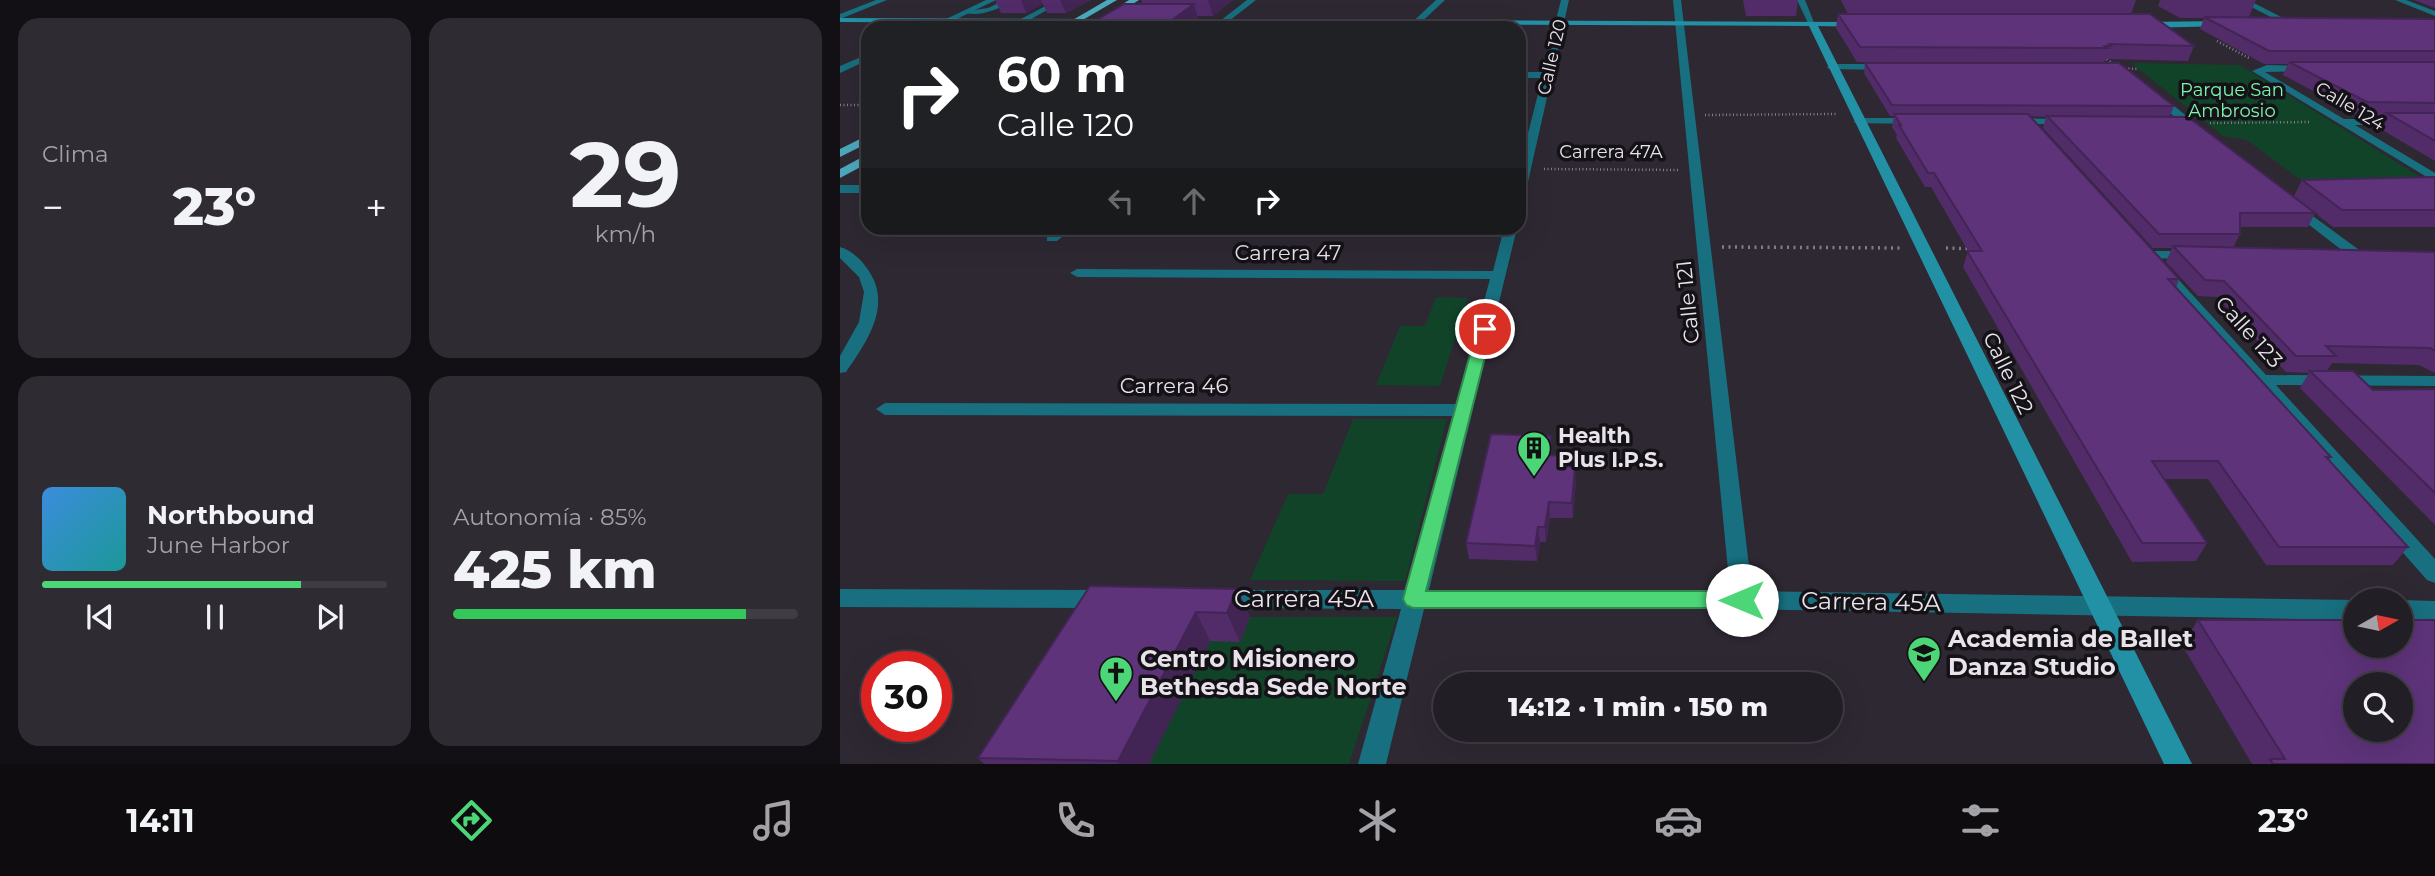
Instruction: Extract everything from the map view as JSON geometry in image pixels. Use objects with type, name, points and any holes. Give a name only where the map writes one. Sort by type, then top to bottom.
[{"type":"main road","points":[[1076,21],[1113,0]]},
{"type":"main road","points":[[1100,21],[1135,0]]},
{"type":"main road","points":[[840,154],[861,142]]},
{"type":"street","points":[[840,19],[883,0]]},
{"type":"street","points":[[946,21],[992,0]]},
{"type":"street","points":[[1161,21],[1224,21],[1252,0]]},
{"type":"street","points":[[1416,21],[1441,0]]},
{"type":"street","name":"Calle 120","points":[[1526,169],[1565,0]]},
{"type":"street","name":"Calle 121","points":[[1677,0],[1742,600]]},
{"type":"street","name":"Calle 122","points":[[1801,0],[2178,764]]},
{"type":"street","points":[[2242,0],[2291,24]]},
{"type":"street","points":[[2399,0],[2435,15]]},
{"type":"street","points":[[840,19],[1135,21]]},
{"type":"street","points":[[1526,22],[1878,24]]},
{"type":"street","points":[[2131,25],[2235,24]]},
{"type":"street","points":[[2272,24],[2303,24]]},
{"type":"street","points":[[840,70],[861,60]]},
{"type":"street","points":[[1832,67],[1900,67]]},
{"type":"street","points":[[2267,68],[2318,68]]},
{"type":"street","name":"Calle 124","points":[[2267,68],[2257,71],[2435,178]]},
{"type":"street","points":[[1526,75],[1548,75]]},
{"type":"street","points":[[2148,92],[2209,139]]},
{"type":"street","points":[[1857,118],[1924,121]]},
{"type":"street","points":[[2002,121],[2081,122]]},
{"type":"street","points":[[2028,121],[2046,141]]},
{"type":"street","points":[[2345,122],[2435,122]]},
{"type":"street","points":[[2175,123],[2188,123]]},
{"type":"street","points":[[1526,125],[1535,125]]},
{"type":"street","points":[[840,189],[861,189]]},
{"type":"street","points":[[2283,197],[2364,255],[2329,255]]},
{"type":"street","points":[[1052,238],[1056,235]]},
{"type":"street","points":[[1372,764],[1509,235]]},
{"type":"street","name":"Calle 123","points":[[2134,240],[2435,574]]},
{"type":"street","points":[[840,251],[864,270],[873,295],[866,327],[840,368]]},
{"type":"street","points":[[2148,255],[2204,255]]},
{"type":"street","name":"Carrera 47","points":[[1077,273],[1499,275]]},
{"type":"street","points":[[2262,380],[2435,382]]},
{"type":"street","name":"Carrera 46","points":[[885,408],[1463,410]]},
{"type":"street","points":[[840,598],[1134,599]]},
{"type":"street","name":"Carrera 45A","points":[[1190,599],[1742,600],[2343,610]]},
{"type":"street","points":[[2413,610],[2435,611]]},
{"type":"lane","points":[[967,12],[989,10],[1011,0]]},
{"type":"lane","points":[[1021,21],[1062,0]]},
{"type":"path","points":[[2213,39],[2267,68]]},
{"type":"path","points":[[2098,52],[2119,68],[2138,69]]},
{"type":"path","points":[[840,105],[861,105]]},
{"type":"path","points":[[1690,115],[1857,118]]},
{"type":"path","points":[[2188,123],[2345,122]]},
{"type":"path","name":"Carrera 47A","points":[[1526,169],[1696,170]]},
{"type":"green space","name":"Parque San Ambrosio","points":[[2131,63],[2240,65],[2435,186],[2317,192],[2247,140],[2223,136]]},
{"type":"green space","points":[[1436,297],[1468,298],[1440,386],[1376,385],[1400,326],[1425,326]]},
{"type":"green space","points":[[1353,419],[1447,419],[1405,581],[1250,580],[1288,494],[1323,494]]},
{"type":"green space","points":[[1250,617],[1397,617],[1349,764],[1149,764],[1210,641],[1240,641]]},
{"type":"building","points":[[1124,4],[1194,4],[1171,21],[1095,21]]},
{"type":"building","points":[[1838,14],[2150,14],[2194,46],[2109,44],[2111,46],[2105,46],[2108,48],[1860,47]]},
{"type":"building","points":[[2204,17],[2435,19],[2435,51],[2269,51]]},
{"type":"building","points":[[2289,62],[2435,62],[2435,103],[2367,102]]},
{"type":"building","points":[[1865,63],[2119,63],[2174,106],[1892,105]]},
{"type":"building","points":[[2387,113],[2435,113],[2435,141]]},
{"type":"building","points":[[1894,114],[2028,114],[2179,279],[2168,279],[2331,457],[2326,457],[2408,547],[2279,547],[2218,461],[2152,461],[2207,543],[2142,543],[1967,251],[1982,251],[1934,173],[1928,173]]},
{"type":"building","points":[[2047,116],[2188,117],[2315,213],[2240,213],[2240,234],[2159,234]]},
{"type":"building","points":[[2435,177],[2435,210],[2342,210],[2302,180]]},
{"type":"building","points":[[2173,246],[2435,252],[2435,351],[2430,348],[2326,346],[2336,356],[2296,356],[2224,281],[2205,280]]},
{"type":"building","points":[[2310,371],[2353,371],[2373,390],[2435,389],[2435,493]]},
{"type":"building","points":[[1491,434],[1551,436],[1547,455],[1565,456],[1563,466],[1575,467],[1572,503],[1549,502],[1545,527],[1538,527],[1535,546],[1466,543]]},
{"type":"building","points":[[1090,586],[1237,589],[1227,613],[1196,612],[1118,761],[978,758]]},
{"type":"building","points":[[2198,620],[2343,620],[2343,658],[2413,658],[2413,620],[2435,620],[2435,764],[2273,764],[2270,759],[2285,759]]},
{"type":"place","name":"Health Plus I.P.S.","points":[[1534,478]]},
{"type":"place","name":"Academia de Ballet Danza Studio","points":[[1924,683]]},
{"type":"place","name":"Centro Misionero Bethesda Sede Norte","points":[[1116,703]]},
{"type":"route","points":[[1485,329],[1413,599],[1742,600]]}]
